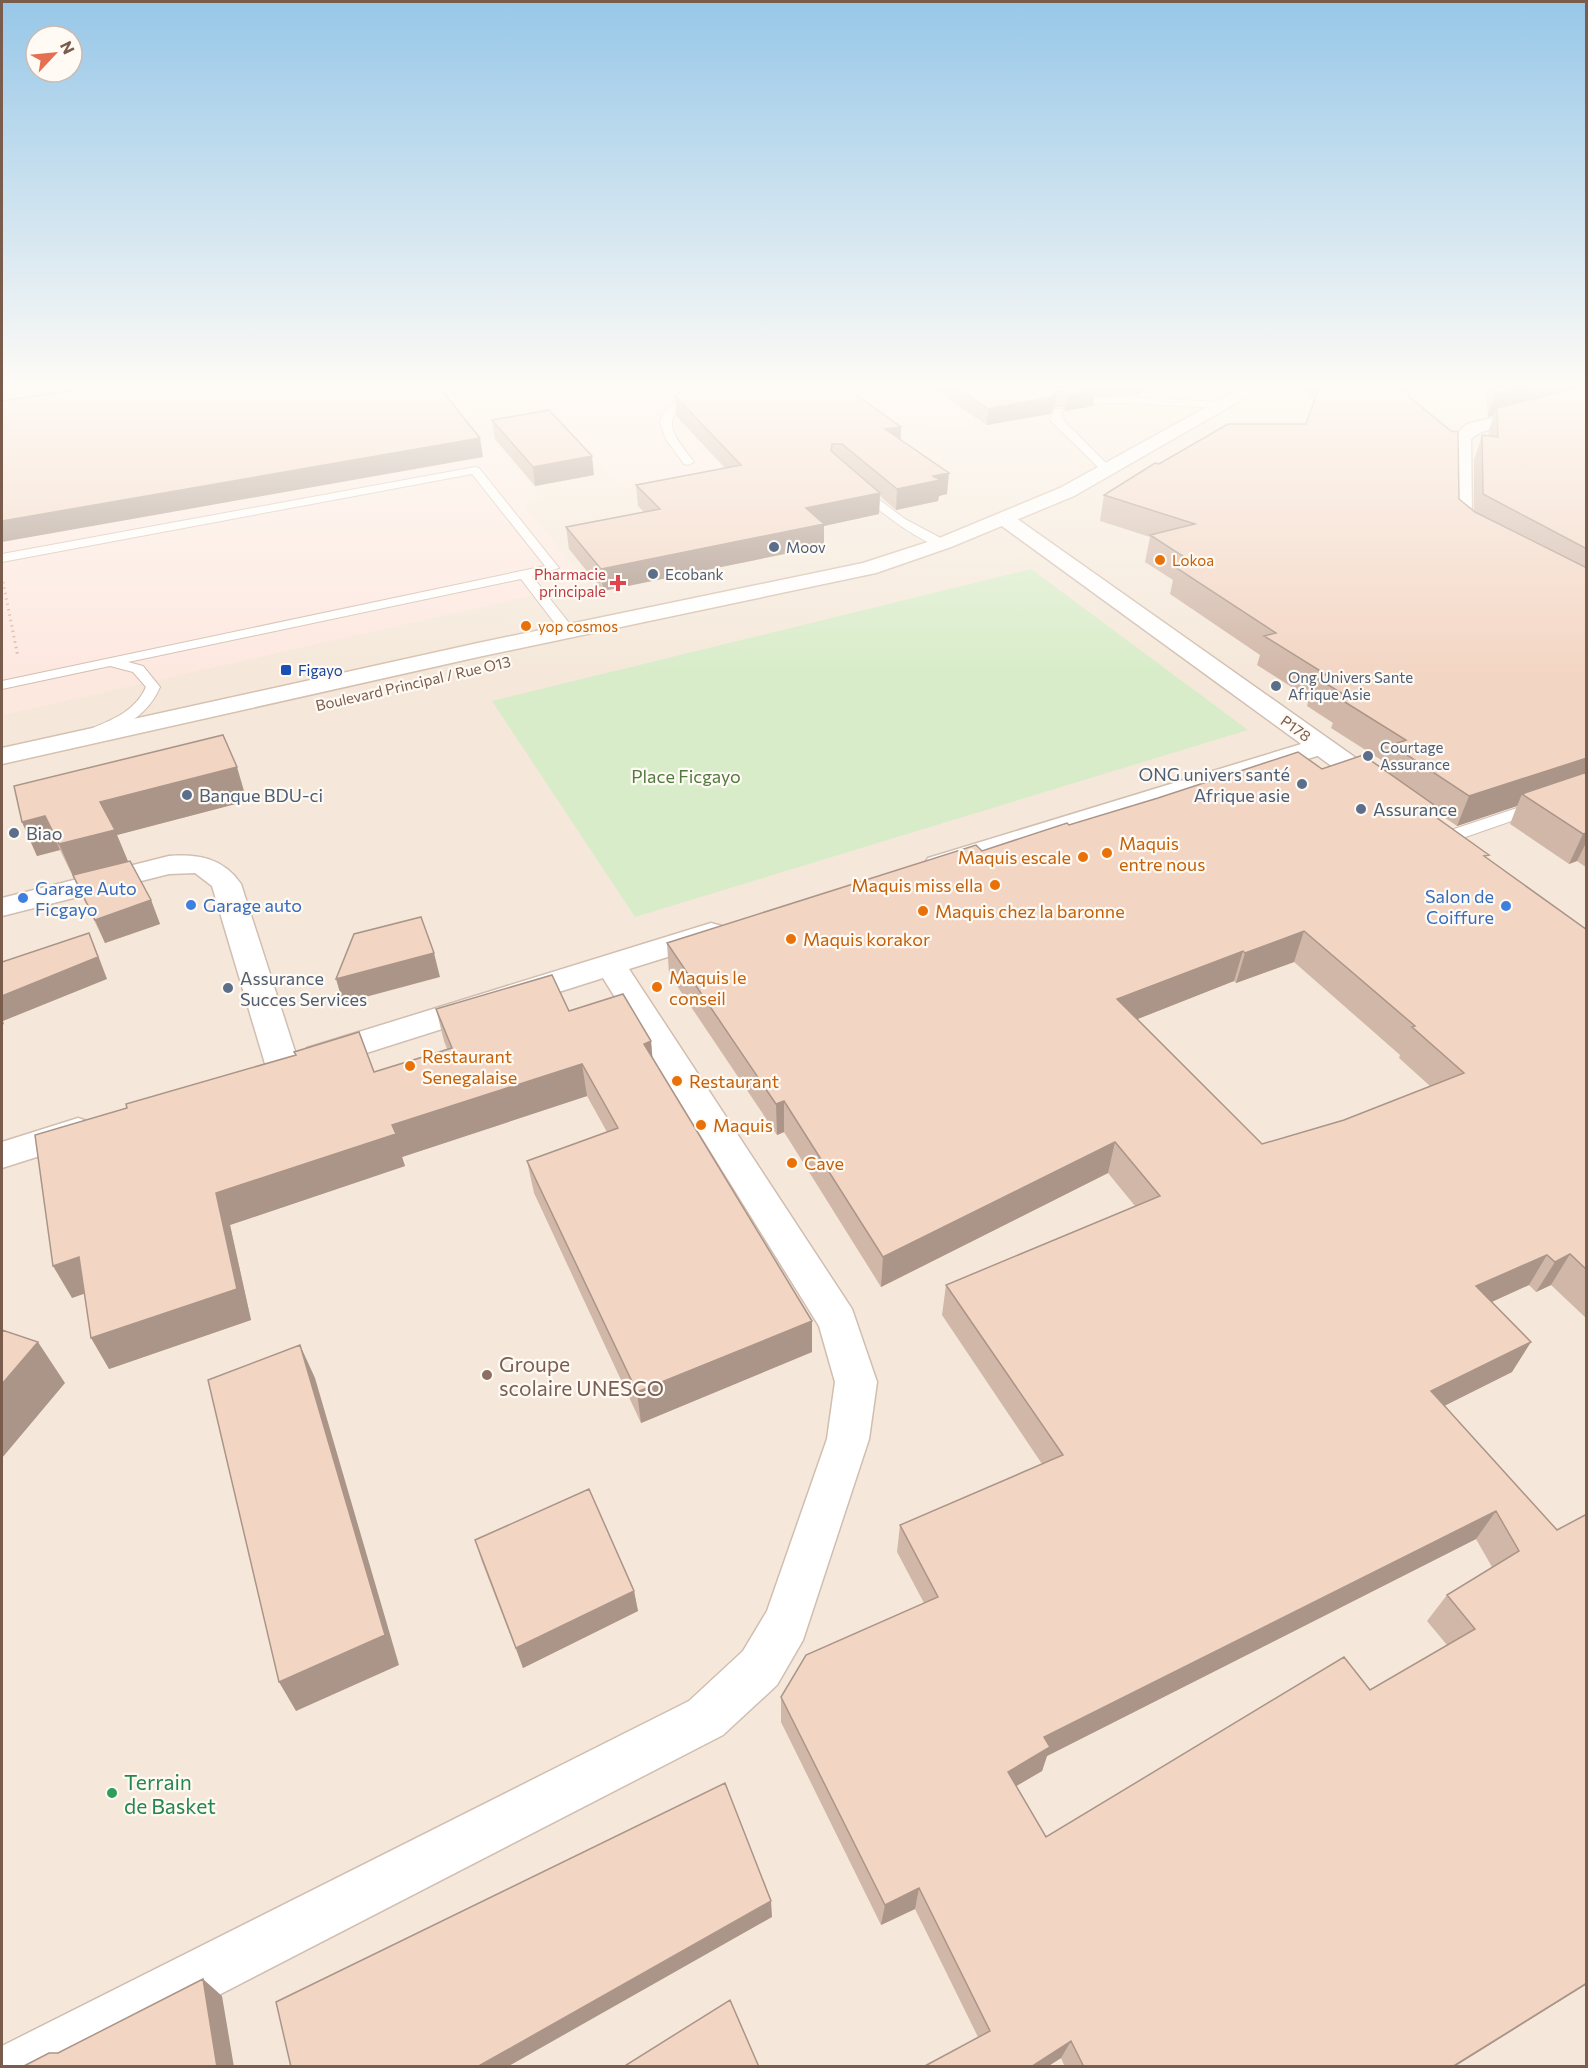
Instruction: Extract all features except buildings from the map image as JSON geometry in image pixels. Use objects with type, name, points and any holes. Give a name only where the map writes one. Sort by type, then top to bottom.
[{"type":"street","name":"Boulevard Principal / Rue O13","points":[[2,756],[568,631],[868,568],[1006,520],[1082,484]]},
{"type":"street","points":[[1462,484],[1462,523],[1492,542]]},
{"type":"street","name":"P178","points":[[1006,520],[1403,804]]},
{"type":"street","name":"Boulevard Principal / Rue O13","points":[[2,779],[624,634],[823,578]]},
{"type":"street","points":[[908,873],[1321,746]]},
{"type":"street","points":[[1439,830],[1476,856]]},
{"type":"street","points":[[2,907],[170,865],[195,863],[214,870],[226,884],[272,1070],[736,926]]},
{"type":"street","points":[[22,2067],[706,1718],[760,1668],[786,1623],[848,1438],[856,1382],[838,1321],[610,964]]},
{"type":"street","points":[[2,1155],[103,1123]]},
{"type":"lane","points":[[2,558],[402,484]]},
{"type":"lane","points":[[2,685],[553,568],[486,484]]},
{"type":"lane","points":[[854,484],[901,522],[944,543]]},
{"type":"lane","points":[[525,574],[568,631]]},
{"type":"lane","points":[[83,737],[116,724],[135,712],[149,699],[153,687],[146,676],[138,669],[109,662]]},
{"type":"lane","points":[[1439,830],[1587,790]]},
{"type":"path","points":[[2,572],[23,680]]},
{"type":"shaded area","points":[[2,484],[1586,484],[1586,2066],[2,2066]]},
{"type":"shaded area","points":[[2,484],[529,484],[540,497],[525,507],[588,583],[2,715]]},
{"type":"shaded area","points":[[616,484],[651,484],[622,489]]},
{"type":"green space","name":"Place Ficgayo","points":[[1031,569],[1248,730],[635,917],[492,701]]},
{"type":"place","name":"Moov","points":[[774,547]]},
{"type":"place","name":"Lokoa","points":[[1160,560]]},
{"type":"place","name":"Ecobank","points":[[653,574]]},
{"type":"place","name":"Pharmacie principale","points":[[618,583]]},
{"type":"place","name":"yop cosmos","points":[[526,626]]},
{"type":"place","name":"Figayo","points":[[286,670]]},
{"type":"place","name":"Ong Univers Sante Afrique Asie","points":[[1276,686]]},
{"type":"place","name":"Courtage Assurance","points":[[1368,756]]},
{"type":"place","name":"ONG univers santé Afrique asie","points":[[1302,784]]},
{"type":"place","name":"Banque BDU-ci","points":[[187,795]]},
{"type":"place","name":"Assurance","points":[[1361,809]]},
{"type":"place","name":"Biao","points":[[14,833]]},
{"type":"place","name":"Maquis entre nous","points":[[1107,853]]},
{"type":"place","name":"Maquis escale","points":[[1083,857]]},
{"type":"place","name":"Maquis miss ella","points":[[995,885]]},
{"type":"place","name":"Garage Auto Ficgayo","points":[[23,898]]},
{"type":"place","name":"Garage auto","points":[[191,905]]},
{"type":"place","name":"Salon de Coiffure","points":[[1506,906]]},
{"type":"place","name":"Maquis chez la baronne","points":[[923,911]]},
{"type":"place","name":"Maquis korakor","points":[[791,939]]},
{"type":"place","name":"Maquis le conseil","points":[[657,987]]},
{"type":"place","name":"Assurance Succes Services","points":[[228,988]]},
{"type":"place","name":"Restaurant Senegalaise","points":[[410,1066]]},
{"type":"place","name":"Restaurant","points":[[677,1081]]},
{"type":"place","name":"Maquis","points":[[701,1125]]},
{"type":"place","name":"Cave","points":[[792,1163]]},
{"type":"place","name":"Groupe scolaire UNESCO","points":[[487,1375]]},
{"type":"place","name":"Terrain de Basket","points":[[112,1793]]}]
